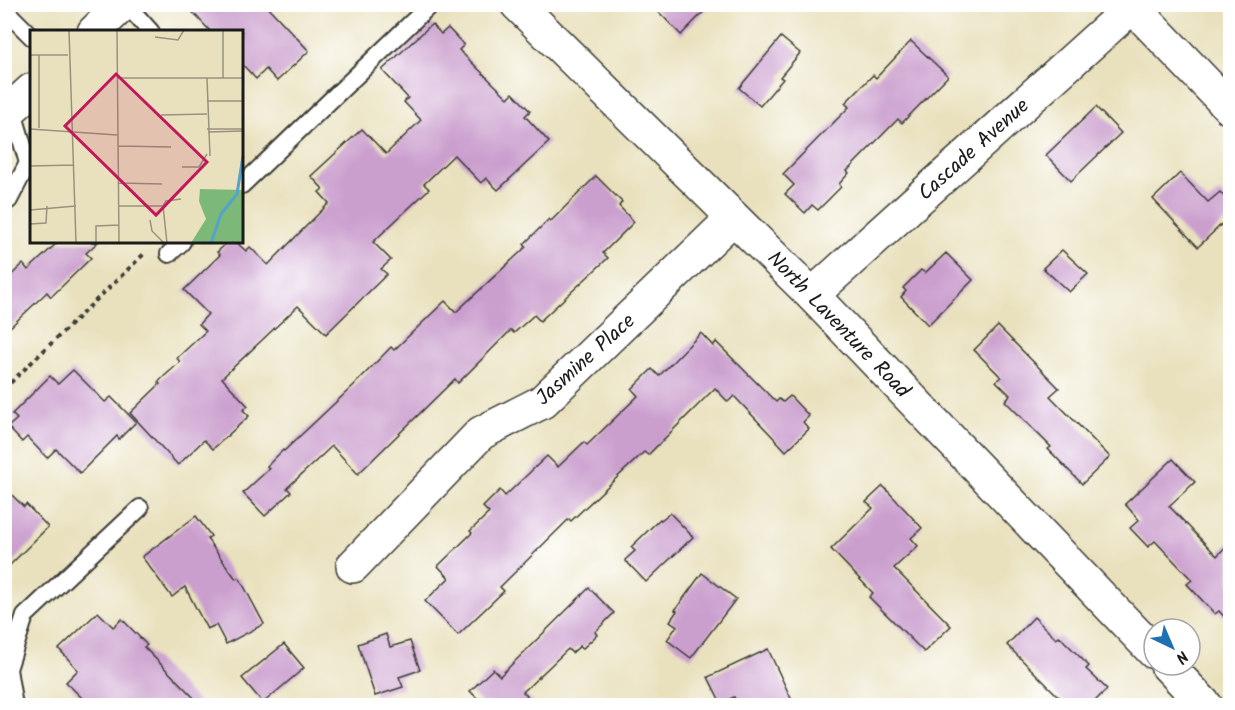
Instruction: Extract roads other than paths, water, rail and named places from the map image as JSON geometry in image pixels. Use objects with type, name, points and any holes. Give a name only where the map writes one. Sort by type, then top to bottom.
[{"type":"street","points":[[96,30],[124,4]]},
{"type":"street","name":"North Laventure Road","points":[[517,4],[812,295],[1142,639]]},
{"type":"street","points":[[1132,5],[1230,108]]},
{"type":"street","name":"Cascade Avenue","points":[[812,295],[1132,5]]},
{"type":"street","name":"Jasmine Place","points":[[353,566],[481,433],[542,402],[733,218]]},
{"type":"street","points":[[1176,677],[1194,701]]},
{"type":"lane","points":[[124,4],[149,30]]},
{"type":"lane","points":[[243,184],[431,4]]},
{"type":"lane","points":[[4,9],[30,35]]},
{"type":"lane","points":[[4,204],[9,200],[28,163],[16,101]]},
{"type":"lane","points":[[169,254],[181,243]]},
{"type":"lane","points":[[14,705],[8,669],[25,616],[140,508]]}]
